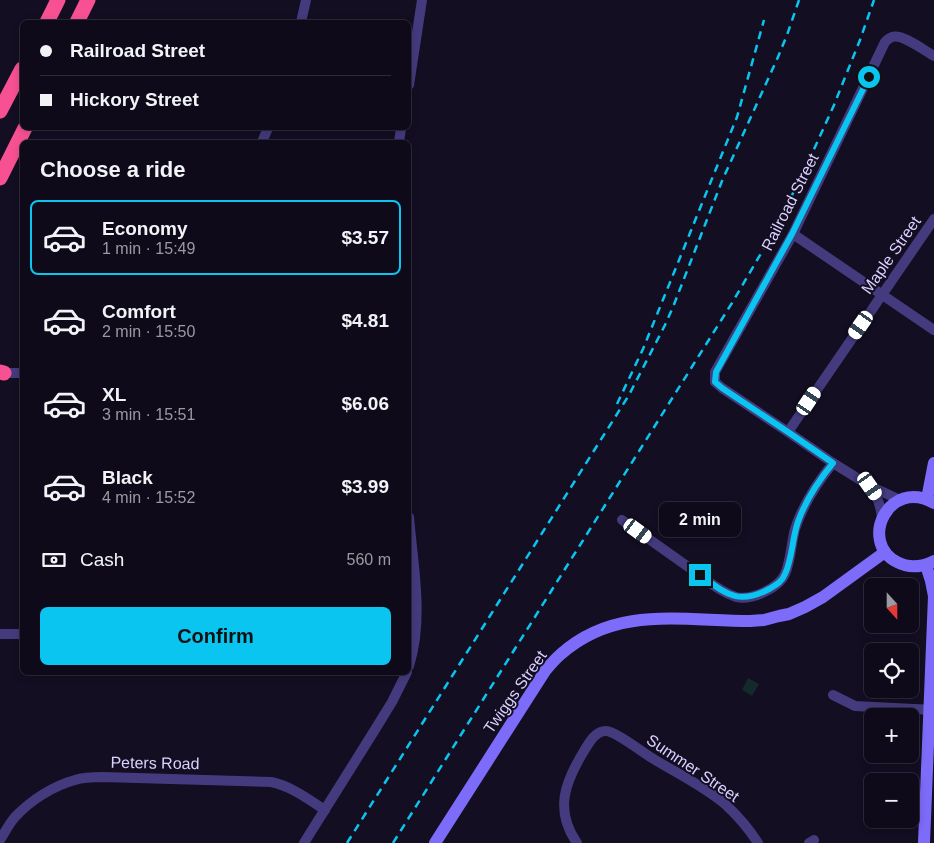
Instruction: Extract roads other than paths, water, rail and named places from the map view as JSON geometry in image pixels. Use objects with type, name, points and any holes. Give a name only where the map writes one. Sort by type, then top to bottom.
[{"type":"highway","points":[[48,20],[58,0]]},
{"type":"highway","points":[[78,20],[88,0]]},
{"type":"highway","points":[[0,111],[20,73]]},
{"type":"highway","points":[[0,178],[24,130]]},
{"type":"main road","points":[[924,843],[930,790],[932,710],[934,596],[930,563],[914,567],[903,565],[893,560],[885,552],[880,542],[879,530],[886,511],[900,500],[918,497],[930,501],[934,463]]},
{"type":"main road","name":"Twiggs Street","points":[[436,843],[539,679],[560,655],[575,643],[596,631],[626,621],[658,618],[750,621],[789,614],[823,597],[885,552]]},
{"type":"street","points":[[301,20],[306,0]]},
{"type":"street","points":[[411,72],[422,0]]},
{"type":"street","name":"Railroad Street","points":[[788,432],[722,388],[715,382],[716,372],[792,234],[886,42],[893,36],[902,37],[934,56]]},
{"type":"street","name":"Maple Street","points":[[788,432],[934,219]]},
{"type":"street","points":[[792,234],[934,330]]},
{"type":"street","points":[[1,373],[20,372]]},
{"type":"street","points":[[788,432],[870,486],[900,500]]},
{"type":"street","points":[[622,520],[715,586],[736,597],[758,595],[777,585],[782,580],[788,565],[796,529],[806,504],[813,490],[833,463]]},
{"type":"street","points":[[870,486],[880,504],[882,519]]},
{"type":"street","points":[[411,538],[416,592],[413,625],[414,643],[411,657]]},
{"type":"street","points":[[0,634],[20,634]]},
{"type":"street","points":[[304,843],[388,708],[404,675]]},
{"type":"street","points":[[833,695],[855,706],[932,710]]},
{"type":"street","name":"Summer Street","points":[[577,843],[566,821],[566,788],[570,775],[591,739],[606,731],[613,733],[711,794],[736,814],[758,843]]},
{"type":"street","name":"Peters Road","points":[[0,840],[17,816],[40,796],[69,782],[103,776],[270,782],[286,786],[325,810]]},
{"type":"railway","points":[[347,843],[629,395],[673,307],[722,181],[778,57],[799,0]]},
{"type":"railway","points":[[393,843],[732,303],[763,250],[801,178],[834,105],[874,0]]},
{"type":"railway","points":[[617,404],[643,349],[737,117],[764,20]]}]
